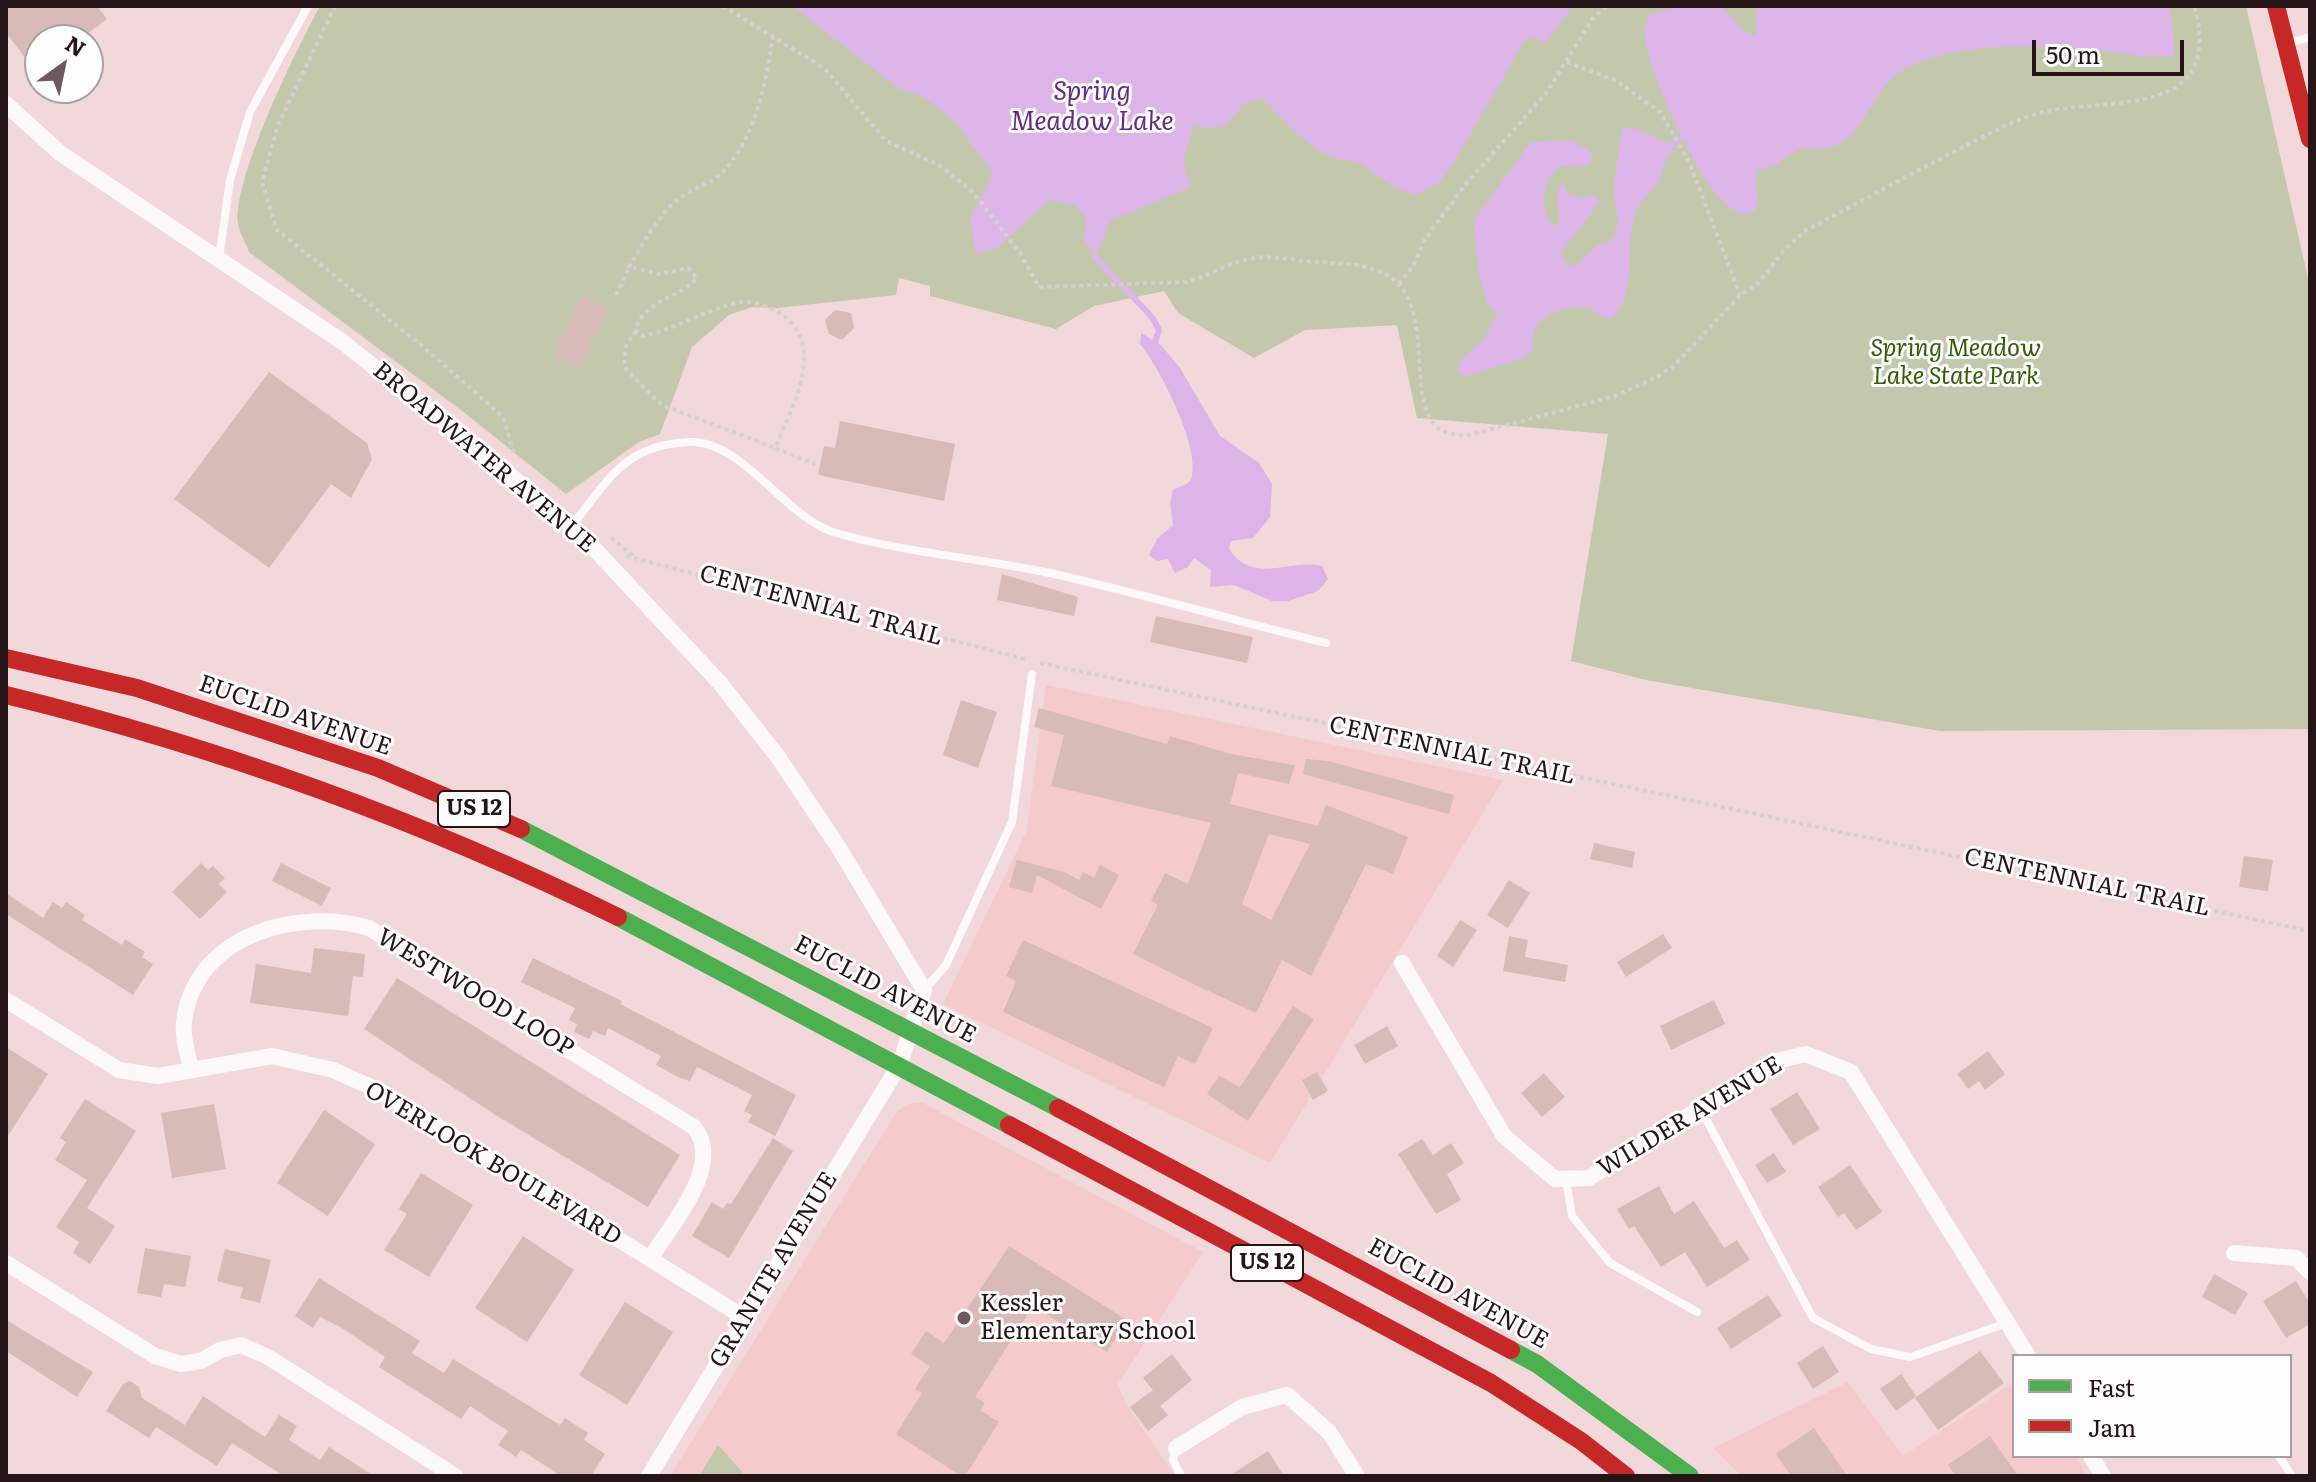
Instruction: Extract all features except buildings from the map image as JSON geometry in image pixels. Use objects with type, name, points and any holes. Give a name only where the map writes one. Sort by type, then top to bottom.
[{"type":"main road","points":[[2276,6],[2310,139]]},
{"type":"main road","name":"EUCLID AVENUE","points":[[6,658],[137,688],[378,768],[543,838],[1415,1296],[1537,1364],[1690,1476]]},
{"type":"main road","name":"US 12","points":[[6,695],[201,748],[421,826],[657,937],[900,1064],[1491,1383],[1581,1441],[1626,1476]]},
{"type":"main road","points":[[1398,1333],[1415,1296]]},
{"type":"street","name":"BROADWATER AVENUE","points":[[6,104],[60,153],[344,343],[572,525],[720,683],[778,757],[839,848],[924,990]]},
{"type":"street","name":"WESTWOOD LOOP","points":[[191,1069],[184,1042],[185,1014],[202,977],[227,952],[265,928],[300,920],[327,920],[369,928],[694,1127],[705,1145],[704,1168],[650,1259]]},
{"type":"street","name":"WILDER AVENUE","points":[[1402,963],[1504,1136],[1555,1179],[1589,1178],[1776,1061],[1806,1054],[1851,1072],[2027,1354]]},
{"type":"street","points":[[913,1032],[924,990]]},
{"type":"street","name":"OVERLOOK BOULEVARD","points":[[6,1000],[119,1070],[158,1076],[272,1056],[333,1070],[380,1091],[745,1318]]},
{"type":"street","name":"GRANITE AVENUE","points":[[649,1476],[900,1064],[913,1032]]},
{"type":"street","points":[[2234,1253],[2296,1258],[2310,1272]]},
{"type":"street","points":[[6,1263],[155,1356],[181,1364],[201,1361],[220,1350],[241,1345],[268,1357],[455,1476]]},
{"type":"street","points":[[1176,1448],[1242,1407],[1287,1395],[1329,1432],[1357,1476]]},
{"type":"street","points":[[2092,1458],[2103,1476]]},
{"type":"lane","points":[[219,259],[230,180],[250,112],[308,6]]},
{"type":"lane","points":[[2286,44],[2310,37]]},
{"type":"lane","points":[[572,525],[628,457],[666,445],[693,441],[738,461],[790,506],[832,532],[944,557],[1052,574],[1326,643]]},
{"type":"lane","points":[[924,990],[946,965],[1012,822],[1032,674]]},
{"type":"lane","points":[[1700,1108],[1813,1318],[1871,1349],[1910,1357],[2007,1322]]},
{"type":"lane","points":[[1566,1178],[1572,1216],[1610,1263],[1697,1312]]},
{"type":"lane","points":[[1176,1448],[1173,1460],[1181,1476]]},
{"type":"lane","points":[[2280,1458],[2292,1476]]},
{"type":"path","points":[[335,6],[278,125],[262,182],[277,230],[421,345],[503,417],[515,458]]},
{"type":"path","points":[[723,6],[824,68],[886,141],[939,165],[973,192],[1020,253],[1039,287],[1053,289],[1096,283],[1186,282],[1208,277],[1249,259],[1276,257],[1378,270],[1399,284],[1418,331],[1424,400],[1433,424],[1452,435],[1466,436],[1615,396],[1655,378],[1674,366],[1740,295],[1759,283],[1783,251],[1806,230],[2013,121],[2082,105],[2151,98],[2175,88],[2188,77],[2196,63],[2199,42],[2194,6]]},
{"type":"path","points":[[1399,284],[1413,266],[1425,239],[1466,184],[1547,92],[1593,18],[1607,6]]},
{"type":"path","points":[[616,295],[651,231],[678,199],[720,175],[743,147],[762,93],[773,36]]},
{"type":"path","points":[[1567,62],[1615,80],[1660,112],[1690,164],[1740,295]]},
{"type":"path","points":[[629,267],[660,274],[688,268],[697,278],[646,312],[637,322],[636,331],[626,346],[624,367],[662,405],[815,464]]},
{"type":"path","points":[[636,331],[642,336],[650,334],[717,307],[746,300],[784,316],[797,328],[806,351],[805,367],[775,448]]},
{"type":"path","name":"CENTENNIAL TRAIL","points":[[599,553],[636,558],[711,576],[1053,666],[2310,931]]},
{"type":"shaded area","points":[[1046,685],[1503,780],[1270,1163],[943,1004],[1027,830]]},
{"type":"shaded area","name":"Kessler Elementary School","points":[[912,1103],[923,1103],[1203,1252],[1118,1384],[1126,1404],[1175,1476],[670,1476],[898,1110]]},
{"type":"shaded area","points":[[1848,1382],[1903,1456],[2012,1383],[2012,1458],[2076,1458],[2087,1476],[1741,1476],[1713,1448]]},
{"type":"green space","name":"Spring Meadow Lake State Park","points":[[320,6],[2246,6],[2310,287],[2310,729],[1940,731],[1646,680],[1571,661],[1608,434],[1417,418],[1397,325],[1305,330],[1254,358],[1178,313],[1164,291],[1094,306],[1056,329],[930,296],[930,286],[899,278],[896,295],[777,308],[752,307],[729,315],[692,347],[660,434],[639,442],[566,494],[466,414],[249,252],[238,223],[245,176],[268,113]]},
{"type":"green space","points":[[718,1445],[746,1476],[699,1476]]},
{"type":"water","name":"Spring Meadow Lake","points":[[792,6],[1573,6],[1547,42],[1527,37],[1439,183],[1416,195],[1393,186],[1358,163],[1332,157],[1303,138],[1261,98],[1243,105],[1225,126],[1206,128],[1193,125],[1183,164],[1191,187],[1110,221],[1095,257],[1084,240],[1086,217],[1074,205],[1049,200],[996,249],[976,254],[970,219],[993,173],[955,122],[924,97],[901,90]]},
{"type":"water","points":[[1678,6],[1722,6],[1743,31],[1756,36],[1757,6],[2170,6],[2175,55],[2020,46],[1954,52],[1914,64],[1896,75],[1853,133],[1840,143],[1823,149],[1800,148],[1771,168],[1757,170],[1757,206],[1755,211],[1742,215],[1721,199],[1702,173],[1667,105],[1649,56],[1645,36],[1648,18]]},
{"type":"water","points":[[1632,127],[1666,143],[1674,151],[1666,160],[1658,183],[1637,209],[1631,237],[1629,280],[1621,306],[1612,318],[1602,317],[1589,307],[1557,311],[1535,329],[1533,351],[1522,359],[1467,376],[1458,372],[1459,362],[1484,339],[1497,314],[1487,303],[1478,272],[1474,220],[1530,143],[1563,141],[1579,144],[1592,155],[1590,163],[1583,167],[1560,166],[1549,180],[1544,203],[1555,227],[1559,219],[1557,191],[1563,184],[1569,194],[1581,198],[1592,195],[1600,201],[1560,254],[1569,266],[1579,263],[1597,245],[1608,242],[1616,233],[1618,220],[1613,190],[1622,129]]},
{"type":"water","points":[[1141,333],[1161,345],[1180,368],[1220,436],[1259,463],[1272,484],[1270,517],[1253,538],[1231,541],[1229,549],[1239,560],[1261,569],[1310,564],[1322,566],[1328,579],[1318,591],[1288,601],[1272,601],[1234,585],[1210,587],[1211,570],[1194,558],[1188,567],[1175,573],[1168,559],[1157,561],[1149,555],[1157,539],[1173,525],[1170,503],[1173,490],[1190,481],[1193,462],[1176,407],[1158,370],[1140,344]]},
{"type":"waterway","points":[[1670,146],[1683,137]]},
{"type":"waterway","points":[[1095,257],[1152,317],[1159,330],[1155,342]]},
{"type":"traffic: fast","points":[[521,829],[1058,1108]]},
{"type":"traffic: fast","points":[[618,917],[1009,1125]]},
{"type":"traffic: fast","points":[[1511,1350],[1537,1364],[1690,1476]]},
{"type":"traffic: jam","points":[[2276,6],[2310,139]]},
{"type":"traffic: jam","points":[[6,658],[137,688],[378,768],[521,829]]},
{"type":"traffic: jam","points":[[6,695],[164,738],[318,789],[469,849],[618,917]]},
{"type":"traffic: jam","points":[[1058,1108],[1511,1350]]},
{"type":"traffic: jam","points":[[1009,1125],[1491,1383],[1581,1441],[1626,1476]]},
{"type":"place","name":"Kessler Elementary School","points":[[964,1318]]}]
